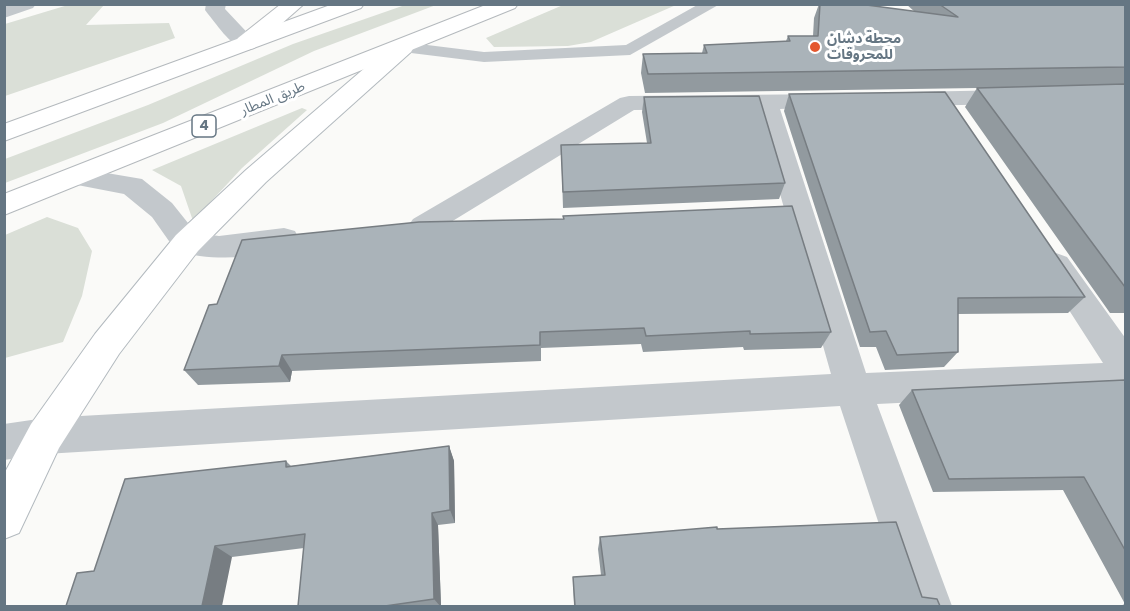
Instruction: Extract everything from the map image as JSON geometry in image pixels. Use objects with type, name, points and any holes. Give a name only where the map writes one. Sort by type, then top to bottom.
[{"type":"main road","points":[[246,43],[294,4]]},
{"type":"main road","points":[[4,133],[354,4]]},
{"type":"main road","name":"طريق المطار","points":[[4,205],[508,4]]},
{"type":"main road","points":[[4,518],[45,436],[107,344],[187,243],[256,176],[403,47]]},
{"type":"street","points":[[4,12],[26,4]]},
{"type":"street","points":[[216,4],[215,10],[246,43]]},
{"type":"street","points":[[481,224],[411,227],[629,103],[1041,96]]},
{"type":"street","points":[[945,99],[964,128]]},
{"type":"street","points":[[766,102],[786,210],[853,389],[929,606]]},
{"type":"street","points":[[77,177],[132,186],[162,210],[187,243],[219,247],[308,237]]},
{"type":"street","points":[[1042,243],[1125,368]]},
{"type":"street","points":[[4,442],[45,436],[853,389],[1125,377]]},
{"type":"lane","points":[[403,47],[484,57],[630,50],[712,4]]},
{"type":"shaded area","points":[[68,5],[104,5],[86,25],[169,23],[175,38],[5,96],[5,24]]},
{"type":"shaded area","points":[[405,5],[436,5],[314,51],[163,123],[5,183],[5,159],[148,105],[293,44]]},
{"type":"shaded area","points":[[563,5],[676,5],[591,42],[568,46],[494,47],[486,38]]},
{"type":"shaded area","points":[[302,108],[307,110],[242,168],[193,221],[181,186],[152,170]]},
{"type":"shaded area","points":[[47,217],[78,228],[92,251],[82,296],[63,342],[5,358],[5,235]]},
{"type":"building","points":[[820,4],[859,4],[958,17],[939,4],[1125,4],[1125,67],[648,74],[643,54],[707,53],[704,45],[790,41],[788,36],[818,36]]},
{"type":"building","points":[[1125,84],[1125,287],[977,88]]},
{"type":"building","points":[[945,92],[1085,297],[958,298],[958,352],[897,355],[886,331],[870,332],[789,94]]},
{"type":"building","points":[[759,96],[785,183],[563,192],[561,145],[651,143],[644,97]]},
{"type":"building","points":[[792,206],[831,332],[750,334],[750,331],[646,336],[644,328],[540,332],[540,345],[282,355],[279,366],[184,370],[209,305],[217,304],[242,240],[419,222],[564,219],[563,216]]},
{"type":"building","points":[[1125,380],[1125,550],[1084,477],[949,479],[912,390]]},
{"type":"building","points":[[449,446],[450,510],[432,513],[434,599],[385,606],[298,606],[305,534],[215,546],[202,606],[66,606],[77,573],[94,571],[125,479],[286,461],[286,467]]},
{"type":"building","points":[[896,522],[922,597],[937,599],[940,606],[575,606],[573,577],[605,575],[600,537],[717,527],[717,529]]},
{"type":"place","name":"محطة دشان للمحروقات","points":[[815,47]]}]
